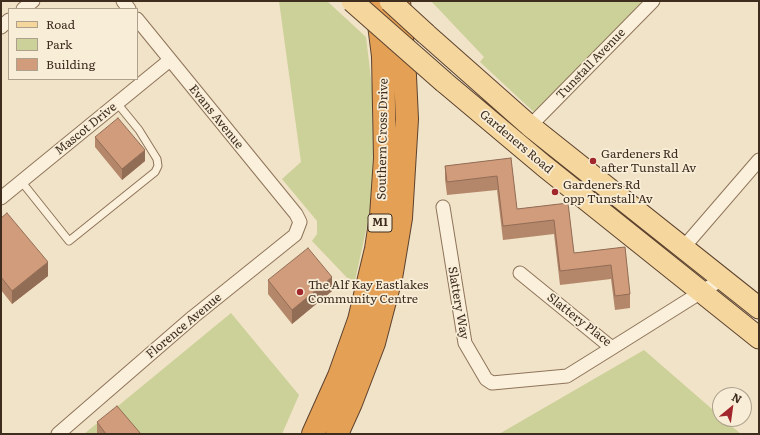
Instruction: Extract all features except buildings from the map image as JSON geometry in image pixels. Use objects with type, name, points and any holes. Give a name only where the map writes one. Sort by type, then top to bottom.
[{"type":"highway","name":"Southern Cross Drive","points":[[313,434],[339,376],[359,320],[375,255],[381,216],[385,158],[383,56],[376,1]]},
{"type":"highway","name":"Southern Cross Drive","points":[[337,434],[351,403],[374,343],[391,278],[401,218],[407,119],[406,76],[399,1]]},
{"type":"main road","name":"Gardeners Road","points":[[352,1],[444,82],[544,166],[759,338]]},
{"type":"main road","name":"Gardeners Road","points":[[390,1],[530,126],[759,308]]},
{"type":"street","points":[[24,8],[32,1]]},
{"type":"street","name":"Tunstall Avenue","points":[[530,126],[653,1]]},
{"type":"street","name":"Evans Avenue","points":[[138,20],[296,214]]},
{"type":"street","name":"Mascot Drive","points":[[1,198],[170,60]]},
{"type":"street","points":[[683,248],[759,160]]},
{"type":"street","name":"Slattery Way","points":[[443,206],[465,343],[486,379],[492,382],[567,376],[612,348]]},
{"type":"street","name":"Florence Avenue","points":[[58,434],[193,317],[295,235],[300,222],[296,214]]},
{"type":"street","name":"Slattery Place","points":[[520,273],[612,348],[722,279]]},
{"type":"lane","points":[[21,181],[69,241],[155,172],[158,166],[157,159],[139,130],[117,103]]},
{"type":"green space","points":[[279,1],[327,1],[366,37],[372,87],[373,154],[370,212],[354,285],[312,241],[317,234],[317,221],[282,179],[301,162]]},
{"type":"green space","points":[[431,1],[643,1],[536,114],[480,62],[484,57]]},
{"type":"green space","points":[[231,313],[299,395],[282,434],[84,434]]},
{"type":"green space","points":[[644,350],[712,409],[712,427],[733,427],[741,434],[499,434]]},
{"type":"place","name":"Gardeners Rd after Tunstall Av","points":[[593,161]]},
{"type":"place","name":"Gardeners Rd opp Tunstall Av","points":[[555,192]]},
{"type":"place","name":"The Alf Kay Eastlakes Community Centre","points":[[300,292]]}]
